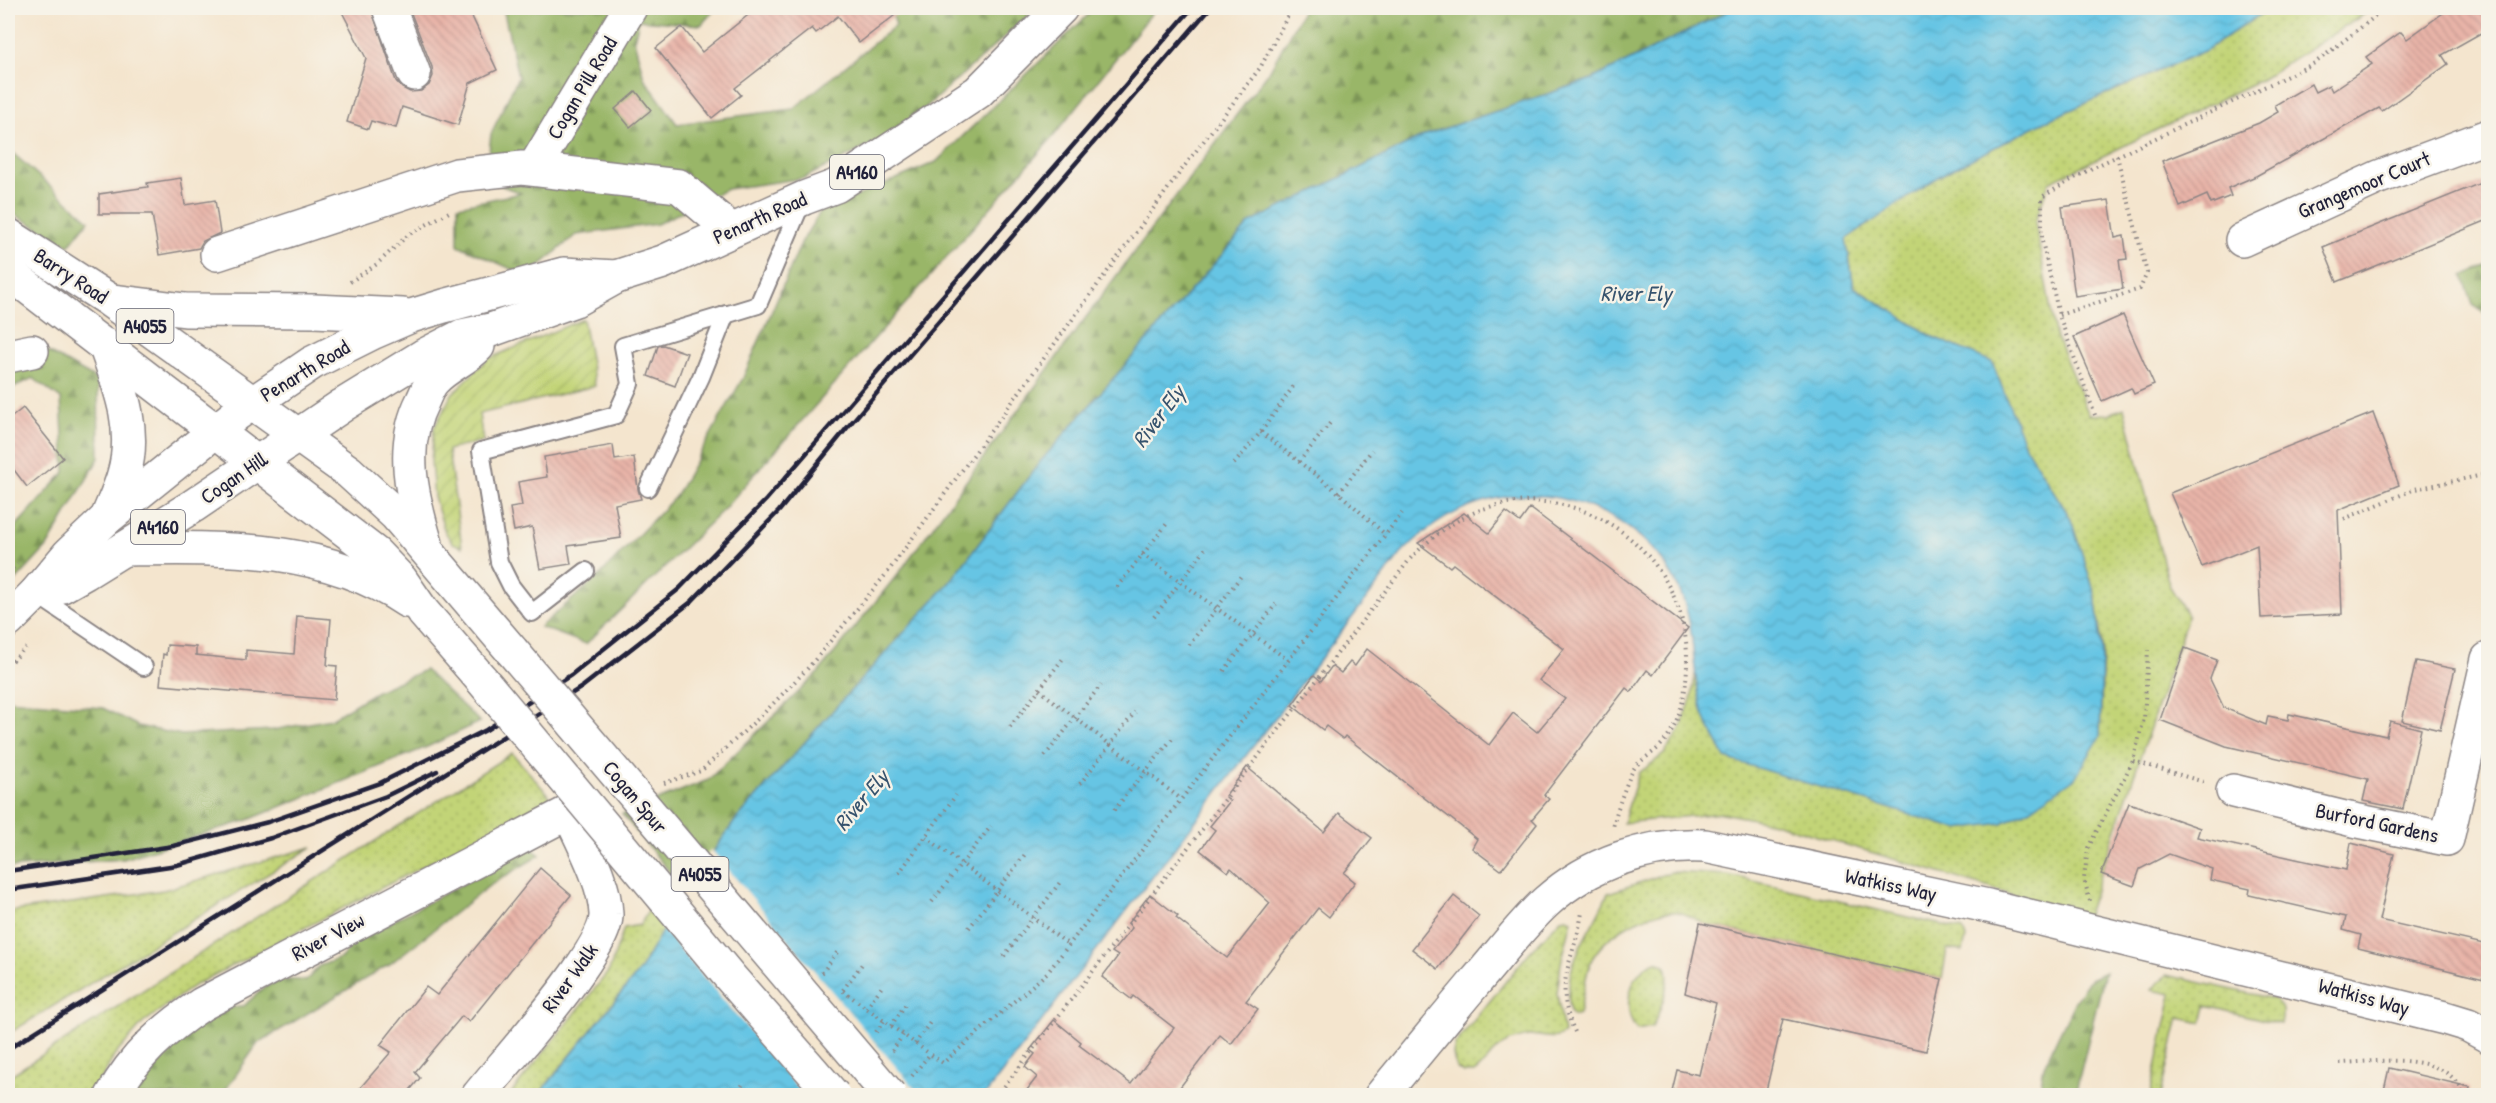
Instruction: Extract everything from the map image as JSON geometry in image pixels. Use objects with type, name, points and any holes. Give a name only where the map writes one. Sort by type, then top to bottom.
[{"type":"main road","points":[[389,8],[414,74]]},
{"type":"main road","name":"Cogan Pill Road","points":[[534,168],[630,8]]},
{"type":"main road","name":"Penarth Road","points":[[271,444],[462,336],[491,330],[575,300],[616,277],[663,262],[731,230],[836,186],[978,92],[1060,8]]},
{"type":"main road","name":"Grangemoor Court","points":[[2242,240],[2379,177],[2488,136]]},
{"type":"main road","points":[[217,254],[457,176],[534,168],[679,186],[731,230]]},
{"type":"main road","name":"Barry Road","points":[[8,235],[109,300],[271,444]]},
{"type":"main road","name":"Barry Road","points":[[8,272],[105,345],[236,415],[271,444]]},
{"type":"main road","name":"Penarth Road","points":[[236,415],[312,363],[411,316],[564,274],[616,277]]},
{"type":"main road","points":[[109,300],[185,310],[314,311],[411,316]]},
{"type":"main road","points":[[428,552],[415,509],[409,469],[411,436],[417,411],[432,382],[448,366],[470,354],[491,330]]},
{"type":"main road","points":[[105,345],[121,391],[129,429],[129,450],[124,474],[106,519]]},
{"type":"main road","name":"Cogan Hill","points":[[8,621],[36,593],[69,554],[106,519],[236,415]]},
{"type":"main road","name":"Cogan Hill","points":[[36,593],[62,586],[193,506],[271,444]]},
{"type":"main road","name":"A4055","points":[[271,444],[326,454],[376,495],[428,552]]},
{"type":"main road","name":"A4055","points":[[271,444],[401,580],[423,612]]},
{"type":"main road","name":"A4055","points":[[122,549],[246,550],[299,556],[328,563],[361,575],[390,590],[423,612]]},
{"type":"main road","name":"Cogan Spur","points":[[428,552],[512,651],[900,1087]]},
{"type":"main road","name":"Cogan Spur","points":[[423,612],[722,968],[834,1095]]},
{"type":"main road","name":"Burford Gardens","points":[[2221,787],[2349,819],[2447,839],[2488,659]]},
{"type":"main road","name":"River View","points":[[112,1095],[143,1051],[167,1029],[202,1004],[569,812]]},
{"type":"main road","name":"River Walk","points":[[478,1095],[582,968],[603,931],[607,917],[604,897],[569,812]]},
{"type":"main road","name":"Watkiss Way","points":[[1381,1095],[1527,921],[1564,887],[1605,864],[1657,847],[1681,845],[1705,846],[2095,931],[2445,1018],[2468,1025],[2488,1036]]},
{"type":"lane","points":[[586,572],[532,613],[521,600],[499,562],[481,451],[616,415],[630,384],[623,346],[758,305],[804,198]]},
{"type":"lane","points":[[648,488],[701,377],[726,314]]},
{"type":"lane","points":[[36,593],[144,667]]},
{"type":"path","points":[[655,786],[701,771],[761,716],[808,668],[887,573],[1186,164],[1260,68],[1292,8]]},
{"type":"path","points":[[2095,415],[2059,315],[2042,241],[2042,197],[2117,156],[2315,63],[2386,8]]},
{"type":"path","points":[[2059,315],[2140,289],[2147,273],[2117,156]]},
{"type":"path","points":[[346,284],[377,264],[408,235],[458,206]]},
{"type":"path","points":[[1234,464],[1261,432],[1295,384]]},
{"type":"path","points":[[1299,462],[1330,423]]},
{"type":"path","points":[[1261,432],[1339,493],[1385,534]]},
{"type":"path","points":[[1339,493],[1372,450]]},
{"type":"path","points":[[2344,519],[2415,489],[2488,474]]},
{"type":"path","points":[[997,1095],[1410,559],[1451,524],[1479,511],[1495,506],[1538,502],[1586,512],[1630,536],[1642,547],[1663,574],[1675,596],[1687,660],[1686,686],[1681,708],[1667,738],[1651,756],[1633,769],[1612,826],[1613,833]]},
{"type":"path","points":[[837,986],[943,1064],[1048,972],[1402,513]]},
{"type":"path","points":[[1117,586],[1169,521]]},
{"type":"path","points":[[1154,616],[1205,549]]},
{"type":"path","points":[[1142,554],[1217,606],[1288,660]]},
{"type":"path","points":[[8,572],[25,558]]},
{"type":"path","points":[[1189,645],[1242,576]]},
{"type":"path","points":[[1224,671],[1276,604]]},
{"type":"path","points":[[2092,911],[2084,879],[2088,848],[2133,761],[2144,719],[2148,650]]},
{"type":"path","points":[[1010,727],[1065,656]]},
{"type":"path","points":[[1045,756],[1101,685]]},
{"type":"path","points":[[1039,690],[1181,799]]},
{"type":"path","points":[[1080,784],[1136,712]]},
{"type":"path","points":[[1114,810],[1172,739]]},
{"type":"path","points":[[2133,761],[2221,787]]},
{"type":"path","points":[[899,873],[956,795]]},
{"type":"path","points":[[932,902],[991,826]]},
{"type":"path","points":[[926,837],[1069,945]]},
{"type":"path","points":[[969,928],[1026,853]]},
{"type":"path","points":[[1004,956],[1061,881]]},
{"type":"path","points":[[1575,1032],[1567,1016],[1563,996],[1582,908]]},
{"type":"path","points":[[841,993],[862,964]]},
{"type":"path","points":[[821,974],[829,980]]},
{"type":"path","points":[[866,1008],[884,984]]},
{"type":"path","points":[[891,1026],[907,1002]]},
{"type":"path","points":[[915,1044],[931,1021]]},
{"type":"path","points":[[891,1053],[903,1035]]},
{"type":"path","points":[[900,1087],[930,1054]]},
{"type":"path","points":[[2340,1063],[2384,1060],[2432,1065],[2451,1077],[2464,1095]]},
{"type":"path","points":[[735,1095],[743,1084]]},
{"type":"green space","points":[[508,8],[716,8],[701,25],[639,20],[634,40],[644,78],[677,124],[793,109],[896,25],[890,8],[1037,8],[899,131],[804,178],[727,189],[657,224],[576,235],[527,276],[458,245],[458,206],[521,193],[486,180],[491,134],[518,77],[504,12]]},
{"type":"green space","points":[[1095,8],[1156,8],[1052,138],[723,510],[586,644],[540,627],[600,575],[675,497],[743,378],[802,241],[820,212],[936,162]]},
{"type":"green space","points":[[1304,8],[1734,8],[1592,79],[1428,134],[1250,223],[1040,462],[950,582],[735,821],[685,891],[622,814],[708,780],[819,672],[901,570],[1270,70]]},
{"type":"green space","points":[[2270,8],[2374,8],[2260,80],[2049,182],[2035,222],[2055,333],[2089,415],[2109,414],[2124,408],[2169,585],[2188,616],[2086,917],[1774,823],[1722,813],[1623,823],[1639,773],[1664,754],[1681,728],[1692,696],[1695,674],[1703,714],[1725,758],[1957,829],[2002,823],[2031,809],[2100,737],[2103,653],[2095,594],[2070,517],[2026,448],[1992,362],[1933,337],[1854,287],[1846,239],[1943,174],[2041,123],[2206,50]]},
{"type":"green space","points":[[8,149],[89,220],[69,245],[8,211]]},
{"type":"green space","points":[[2488,265],[2488,315],[2473,305],[2463,276]]},
{"type":"green space","points":[[583,319],[595,386],[479,414],[483,441],[448,450],[462,547],[453,543],[445,532],[434,497],[431,461],[434,428],[452,394],[488,359]]},
{"type":"green space","points":[[32,343],[98,380],[99,458],[47,547],[8,589],[8,535],[65,472],[61,399],[33,378],[8,390],[8,355]]},
{"type":"green space","points":[[425,670],[480,722],[427,747],[248,820],[124,859],[8,868],[8,700],[103,708],[138,726],[182,735],[273,730],[331,719],[377,691]]},
{"type":"green space","points":[[512,753],[552,799],[195,985],[143,1023],[115,1055],[92,1095],[8,1095],[8,1077]]},
{"type":"green space","points":[[312,847],[8,1034],[8,912],[164,890]]},
{"type":"green space","points":[[531,848],[540,855],[489,886],[390,964],[258,1043],[222,1095],[129,1096],[145,1071],[156,1060],[179,1039],[207,1019],[233,1007],[244,1006],[265,988],[279,981],[306,981],[319,966],[341,958],[356,940]]},
{"type":"green space","points":[[670,872],[685,891],[640,970],[538,1095],[509,1096],[609,971],[624,928],[640,925]]},
{"type":"green space","points":[[1671,872],[1728,875],[1963,930],[1966,938],[1963,951],[1947,949],[1942,979],[1700,923],[1678,912],[1666,912],[1629,925],[1617,932],[1598,950],[1588,971],[1579,1014],[1574,1016],[1570,1013],[1569,994],[1573,963],[1608,893]]},
{"type":"green space","points":[[1561,919],[1572,920],[1561,963],[1557,993],[1564,1033],[1552,1038],[1532,1035],[1507,1043],[1497,1049],[1474,1073],[1464,1073],[1456,1068],[1453,1054],[1455,1044],[1528,954]]},
{"type":"green space","points":[[1657,961],[1665,966],[1667,971],[1668,979],[1664,996],[1652,1027],[1637,1030],[1629,1012],[1630,991],[1640,972]]},
{"type":"green space","points":[[2105,972],[2075,1095],[2039,1095],[2044,1066],[2075,1001],[2090,979]]},
{"type":"green space","points":[[2166,975],[2274,999],[2280,1004],[2282,1010],[2281,1024],[2206,1006],[2202,1023],[2179,1018],[2160,1095],[2150,1095],[2172,994],[2152,990]]},
{"type":"water","name":"River Ely","points":[[1734,8],[2270,8],[2206,50],[2041,123],[1943,174],[1846,239],[1854,287],[1933,337],[1992,362],[2026,448],[2070,517],[2095,594],[2102,652],[2100,737],[2075,778],[2031,809],[2002,823],[1957,829],[1725,758],[1703,713],[1696,682],[1692,636],[1685,605],[1673,577],[1658,555],[1641,537],[1620,522],[1580,504],[1552,497],[1525,495],[1498,498],[1447,517],[1401,554],[985,1095],[538,1096],[640,970],[685,891],[735,821],[950,582],[1040,462],[1250,223],[1428,134],[1592,79]]},
{"type":"pier","points":[[711,849],[920,1095],[804,1095],[661,927],[682,889]]},
{"type":"building","points":[[340,8],[371,8],[396,81],[410,92],[421,91],[429,85],[433,76],[432,67],[409,8],[468,8],[497,70],[470,83],[458,125],[402,107],[396,128],[371,121],[368,129],[347,122],[366,58]]},
{"type":"building","points":[[757,8],[904,8],[859,43],[838,16],[816,33],[812,28],[735,88],[741,95],[712,118],[656,48],[682,27],[702,52]]},
{"type":"building","points":[[2450,8],[2488,8],[2488,29],[2442,55],[2448,64],[2382,111],[2379,108],[2256,176],[2228,188],[2231,196],[2211,204],[2207,195],[2180,207],[2162,161],[2259,123],[2278,112],[2275,105],[2311,84],[2315,92],[2329,85],[2332,91],[2372,64],[2366,57],[2401,32],[2407,39]]},
{"type":"building","points":[[636,91],[651,110],[630,127],[615,109]]},
{"type":"building","points":[[181,178],[185,205],[215,200],[220,233],[203,241],[199,248],[159,255],[152,214],[99,214],[99,194],[148,187],[147,183]]},
{"type":"building","points":[[2488,180],[2488,220],[2337,282],[2323,247]]},
{"type":"building","points":[[2109,200],[2115,238],[2124,236],[2127,259],[2119,260],[2123,289],[2075,296],[2062,207]]},
{"type":"building","points":[[2123,315],[2154,385],[2134,394],[2131,388],[2102,401],[2074,337]]},
{"type":"building","points":[[663,345],[687,353],[675,386],[648,376],[658,346]]},
{"type":"building","points":[[23,408],[63,458],[27,487],[8,462],[8,420]]},
{"type":"building","points":[[2373,413],[2399,485],[2338,510],[2342,614],[2261,618],[2257,545],[2202,567],[2170,493]]},
{"type":"building","points":[[613,445],[615,460],[634,457],[641,499],[615,504],[621,538],[568,546],[571,564],[540,569],[532,527],[514,531],[510,508],[522,506],[518,482],[547,477],[544,457]]},
{"type":"building","points":[[1530,508],[1688,628],[1653,675],[1647,670],[1631,692],[1626,688],[1544,795],[1549,799],[1532,819],[1537,824],[1501,870],[1472,848],[1477,839],[1345,736],[1343,739],[1326,726],[1323,730],[1292,705],[1314,675],[1321,681],[1332,666],[1341,673],[1350,662],[1355,666],[1367,649],[1489,745],[1513,713],[1537,732],[1565,699],[1539,680],[1564,649],[1453,564],[1450,567],[1418,543],[1464,513],[1489,533],[1506,512],[1520,522]]},
{"type":"building","points":[[297,616],[331,619],[327,665],[337,666],[334,700],[160,685],[163,654],[166,655],[167,645],[196,647],[196,655],[246,660],[246,650],[294,654]]},
{"type":"building","points":[[2185,648],[2217,660],[2210,679],[2224,708],[2266,725],[2268,716],[2288,720],[2289,714],[2386,736],[2390,721],[2421,729],[2403,809],[2363,801],[2368,779],[2226,746],[2160,720]]},
{"type":"building","points":[[2416,661],[2455,669],[2440,730],[2402,721]]},
{"type":"building","points":[[1247,767],[1324,832],[1339,813],[1372,838],[1344,873],[1355,882],[1329,917],[1318,908],[1246,1001],[1258,1009],[1231,1044],[1220,1035],[1174,1095],[1023,1095],[1037,1077],[1025,1067],[1035,1054],[1030,1050],[1054,1020],[1081,1042],[1079,1045],[1131,1084],[1174,1028],[1133,996],[1131,999],[1102,977],[1118,956],[1112,952],[1132,928],[1128,923],[1150,894],[1178,916],[1176,918],[1227,958],[1270,903],[1231,868],[1228,872],[1200,850],[1215,830],[1210,826],[1230,801],[1225,796]]},
{"type":"building","points":[[2129,803],[2200,828],[2197,837],[2346,870],[2351,843],[2394,854],[2379,920],[2488,945],[2488,980],[2358,948],[2361,935],[2343,930],[2346,917],[2249,895],[2250,889],[2210,880],[2212,869],[2169,854],[2140,869],[2134,886],[2101,874]]},
{"type":"building","points":[[540,868],[571,895],[469,1022],[462,1016],[415,1072],[420,1078],[406,1095],[354,1095],[391,1052],[380,1045],[426,987],[437,995]]},
{"type":"building","points":[[1454,896],[1479,916],[1438,969],[1412,949]]},
{"type":"building","points":[[1700,923],[1942,979],[1926,1051],[1783,1019],[1765,1095],[1671,1095],[1677,1070],[1699,1075],[1716,1003],[1685,993]]},
{"type":"building","points":[[2389,1068],[2470,1087],[2469,1095],[2383,1095]]},
{"type":"railway","points":[[8,871],[173,846],[268,822],[380,783],[486,730],[571,675],[679,589],[766,500],[1192,8]]},
{"type":"railway","points":[[8,1049],[582,687],[691,602],[779,511],[851,423],[1210,8]]},
{"type":"railway","points":[[8,890],[177,865],[271,838],[386,796],[437,771]]}]
